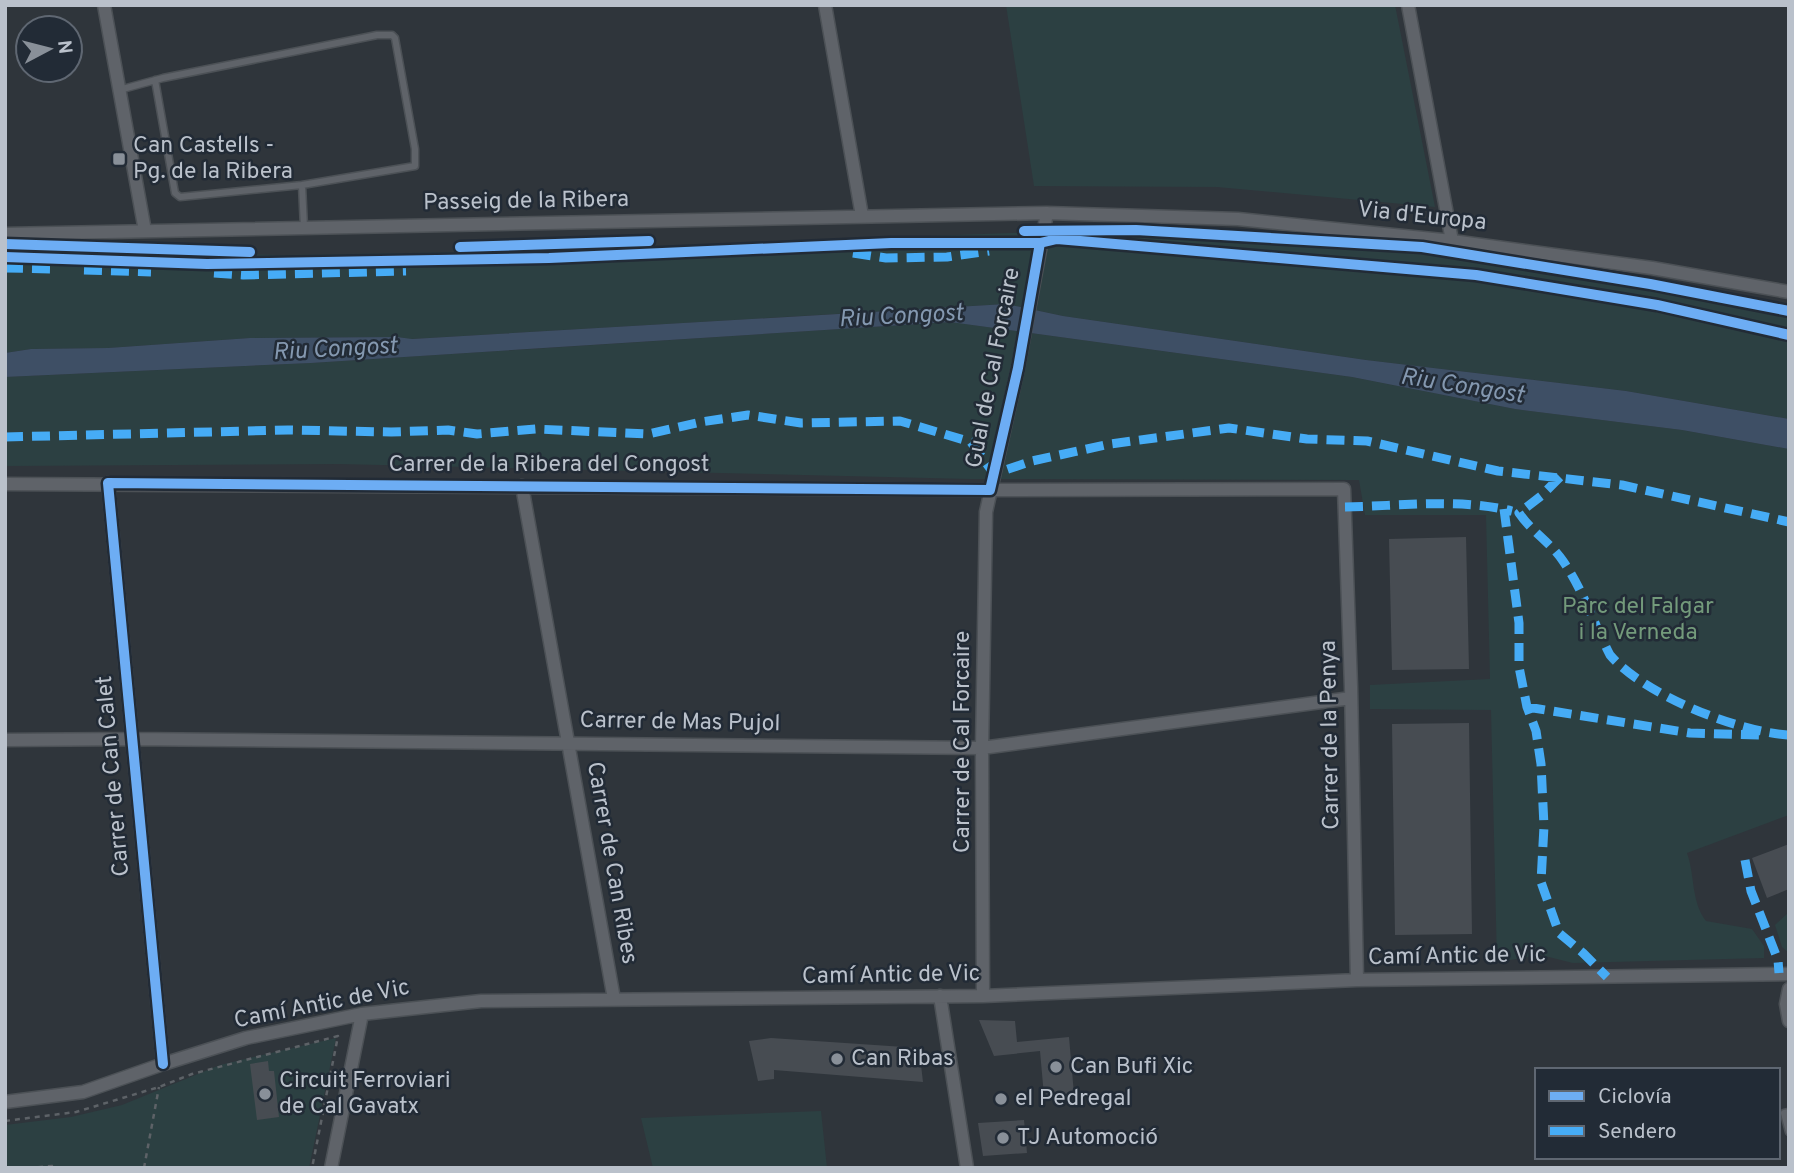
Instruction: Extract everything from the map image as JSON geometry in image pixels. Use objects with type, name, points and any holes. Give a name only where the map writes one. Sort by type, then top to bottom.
[{"type":"street","points":[[104,5],[145,231]]},
{"type":"street","points":[[825,5],[862,216]]},
{"type":"street","points":[[1408,5],[1452,240]]},
{"type":"street","name":"Passeig de la Ribera","points":[[5,234],[1047,213]]},
{"type":"street","name":"Via d'Europa","points":[[1047,213],[1238,219],[1452,240],[1651,268],[1789,292]]},
{"type":"street","name":"Gual de Cal Forcaire","points":[[990,490],[1018,368],[1047,213]]},
{"type":"street","name":"Carrer de Can Calet","points":[[108,483],[163,1064]]},
{"type":"street","name":"Carrer de la Ribera del Congost","points":[[5,484],[990,490],[1344,489]]},
{"type":"street","name":"Carrer de Can Ribes","points":[[522,486],[614,999]]},
{"type":"street","name":"Carrer de la Penya","points":[[1344,489],[1357,980]]},
{"type":"street","name":"Carrer de Cal Forcaire","points":[[983,996],[982,748],[986,512],[990,490]]},
{"type":"street","name":"Carrer de Mas Pujol","points":[[5,740],[982,748],[1351,698]]},
{"type":"street","name":"Camí Antic de Vic","points":[[5,1102],[83,1092],[246,1038],[362,1014],[481,1001],[983,996],[1357,980],[1789,974]]},
{"type":"street","points":[[1789,989],[1786,1004],[1789,1021]]},
{"type":"street","points":[[940,996],[967,1168]]},
{"type":"street","points":[[331,1168],[362,1014]]},
{"type":"lane","points":[[119,90],[155,80],[391,34],[395,38],[413,136],[415,166],[412,169],[302,185],[180,197],[175,193],[155,80]]},
{"type":"lane","points":[[302,185],[304,228]]},
{"type":"lane","points":[[1789,1112],[1784,1113],[1789,1132]]},
{"type":"path","points":[[5,1121],[76,1112],[192,1074],[338,1036],[312,1168]]},
{"type":"path","points":[[144,1168],[159,1087]]},
{"type":"path","points":[[29,1168],[59,1168]]},
{"type":"green space","points":[[1006,5],[1395,5],[1435,207],[1217,187],[1034,186]]},
{"type":"green space","points":[[1036,232],[1159,234],[1444,252],[1640,286],[1789,316],[1789,419],[1626,391],[1366,360],[1063,316],[1006,304],[411,339],[250,338],[108,348],[31,349],[5,353],[5,250],[283,255],[519,251]]},
{"type":"green space","name":"Parc del Falgar i la Verneda","points":[[951,322],[1352,377],[1515,409],[1682,430],[1789,449],[1789,815],[1687,853],[1698,905],[1706,921],[1752,929],[1764,946],[1764,958],[1573,963],[1541,955],[1497,962],[1491,710],[1370,709],[1370,685],[1490,679],[1486,515],[1365,515],[1359,480],[970,479],[339,464],[5,466],[5,377],[311,363]]},
{"type":"green space","points":[[1789,912],[1789,953],[1782,947],[1775,925]]},
{"type":"green space","points":[[336,1038],[309,1168],[5,1168],[5,1125],[71,1117],[122,1105],[220,1065]]},
{"type":"green space","points":[[821,1111],[827,1168],[653,1168],[641,1118]]},
{"type":"water","name":"Riu Congost","points":[[1006,304],[1063,316],[1366,360],[1626,391],[1789,419],[1789,449],[1682,430],[1515,409],[1352,377],[950,322],[311,363],[5,377],[5,353],[31,349],[108,348],[250,338],[412,339]]},
{"type":"building","points":[[1466,537],[1469,669],[1392,670],[1389,539]]},
{"type":"building","points":[[1469,723],[1472,934],[1395,935],[1392,724]]},
{"type":"building","points":[[1789,844],[1789,889],[1767,898],[1752,858]]},
{"type":"building","points":[[979,1020],[1015,1021],[1017,1042],[1069,1037],[1074,1094],[1044,1096],[1040,1051],[994,1056]]},
{"type":"building","name":"Can Ribas","points":[[771,1038],[919,1048],[923,1082],[774,1070],[774,1079],[758,1081],[749,1041]]},
{"type":"building","name":"Circuit Ferroviari de Cal Gavatx","points":[[268,1061],[269,1071],[274,1071],[279,1117],[257,1120],[250,1064]]},
{"type":"building","name":"TJ Automoció","points":[[1024,1120],[1027,1153],[983,1156],[978,1123]]},
{"type":"marked path","points":[[853,253],[886,258],[947,257],[989,251]]},
{"type":"marked path","points":[[5,268],[56,269]]},
{"type":"marked path","points":[[84,270],[151,272]]},
{"type":"marked path","points":[[214,273],[243,275],[406,271]]},
{"type":"marked path","points":[[5,437],[288,430],[448,430],[477,434],[536,429],[648,434],[748,415],[801,423],[900,421],[971,442],[994,474],[1032,461],[1110,444],[1229,428],[1307,439],[1367,441],[1498,471],[1622,485],[1789,522]]},
{"type":"marked path","points":[[1560,477],[1519,513],[1563,561],[1610,655],[1645,684],[1693,709],[1744,727],[1789,735]]},
{"type":"marked path","points":[[1345,507],[1450,504],[1512,511]]},
{"type":"marked path","points":[[1504,509],[1519,623],[1519,667],[1527,707],[1536,731],[1541,764],[1544,826],[1541,882],[1559,933],[1607,977]]},
{"type":"marked path","points":[[1527,707],[1690,733],[1762,735]]},
{"type":"marked path","points":[[1745,860],[1751,891],[1778,960],[1779,973]]},
{"type":"cycle path","points":[[1024,231],[1136,230],[1422,247],[1650,284],[1789,311]]},
{"type":"cycle path","points":[[5,257],[207,264],[549,258],[891,243],[1040,243],[1057,239],[1476,275],[1657,305],[1789,335]]},
{"type":"cycle path","points":[[460,247],[649,241]]},
{"type":"cycle path","points":[[163,1064],[108,483],[990,490],[1018,368],[1040,243]]},
{"type":"cycle path","points":[[5,244],[250,252]]},
{"type":"place","name":"Can Castells - Pg. de la Ribera","points":[[119,159]]},
{"type":"place","name":"Can Ribas","points":[[837,1059]]},
{"type":"place","name":"Can Bufi Xic","points":[[1056,1067]]},
{"type":"place","name":"Circuit Ferroviari de Cal Gavatx","points":[[265,1094]]},
{"type":"place","name":"el Pedregal","points":[[1001,1099]]},
{"type":"place","name":"TJ Automoció","points":[[1003,1138]]}]
